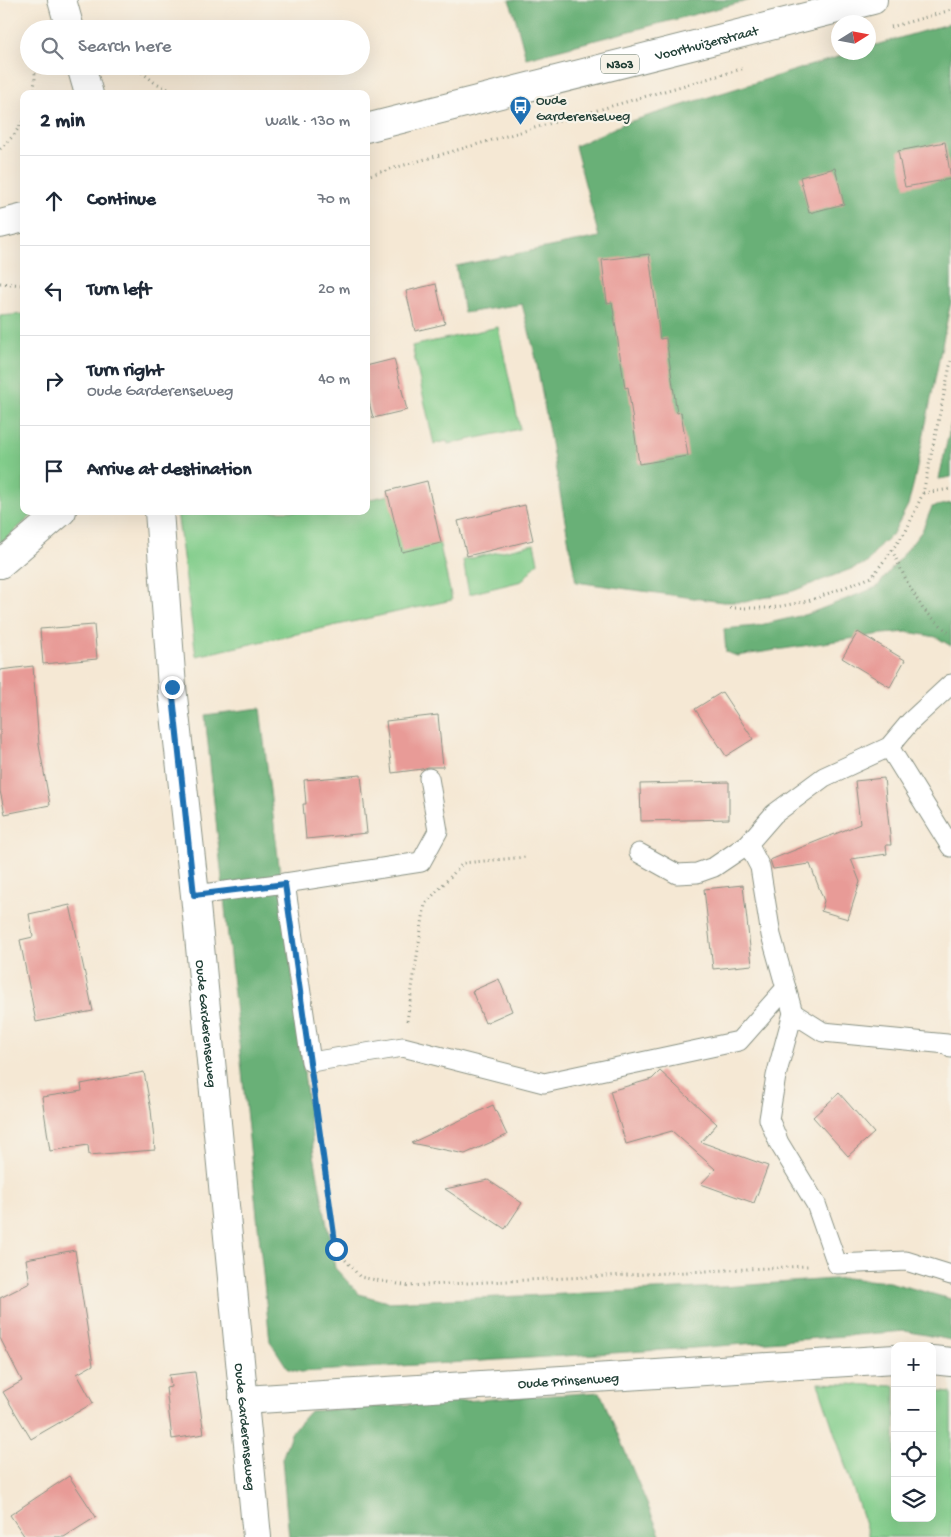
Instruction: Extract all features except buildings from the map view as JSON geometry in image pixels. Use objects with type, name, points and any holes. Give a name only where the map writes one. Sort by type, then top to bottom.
[{"type":"street","points":[[62,0],[68,20]]},
{"type":"street","name":"Voorthuizerstraat","points":[[370,127],[873,0]]},
{"type":"street","points":[[84,75],[88,90]]},
{"type":"street","points":[[0,224],[20,219]]},
{"type":"street","points":[[0,564],[57,515]]},
{"type":"street","name":"Oude Garderenseweg","points":[[159,515],[172,687],[257,1537]]},
{"type":"street","name":"Oude Prinsenweg","points":[[243,1400],[891,1358]]},
{"type":"street","points":[[936,1360],[951,1362]]},
{"type":"lane","points":[[639,854],[677,874],[697,873],[714,867],[748,844],[774,814],[824,777],[889,747],[910,722],[951,684]]},
{"type":"lane","points":[[889,747],[951,847]]},
{"type":"lane","points":[[194,895],[285,884],[421,862],[438,831],[429,778]]},
{"type":"lane","points":[[748,844],[760,868],[771,935],[793,1013],[776,1076],[769,1119],[779,1143],[816,1204],[837,1264],[906,1261],[951,1275]]},
{"type":"lane","points":[[285,884],[311,1062],[403,1047],[544,1083],[739,1041],[786,988]]},
{"type":"lane","points":[[793,1013],[823,1032],[950,1040]]},
{"type":"path","points":[[887,28],[951,10]]},
{"type":"path","points":[[370,175],[749,67]]},
{"type":"path","points":[[32,90],[34,75]]},
{"type":"path","points":[[145,75],[170,90]]},
{"type":"path","points":[[0,149],[14,135],[20,125]]},
{"type":"path","points":[[0,283],[20,285]]},
{"type":"path","points":[[730,608],[771,608],[808,601],[872,577],[906,531],[923,493],[951,361]]},
{"type":"path","points":[[923,493],[951,489]]},
{"type":"path","points":[[892,550],[908,584],[923,609],[951,634]]},
{"type":"path","points":[[403,1047],[425,904],[463,863],[526,857]]},
{"type":"path","points":[[311,1062],[336,1249],[360,1277],[409,1286],[837,1264]]},
{"type":"green space","points":[[509,0],[750,0],[526,58]]},
{"type":"green space","points":[[951,23],[951,301],[914,482],[908,505],[892,535],[881,544],[867,563],[793,591],[745,602],[723,602],[576,582],[535,354],[522,304],[464,313],[456,266],[599,237],[575,146],[625,123],[831,59],[876,60],[876,45]]},
{"type":"green space","points":[[20,314],[20,515],[33,515],[0,544],[0,316]]},
{"type":"green space","points":[[498,327],[520,429],[448,444],[447,441],[434,444],[412,346]]},
{"type":"green space","points":[[951,423],[951,477],[939,479]]},
{"type":"green space","points":[[427,487],[452,600],[196,656],[178,515],[370,515],[370,499]]},
{"type":"green space","points":[[951,503],[951,646],[936,637],[908,632],[882,634],[737,656],[726,652],[724,629],[756,626],[808,614],[877,587],[922,531],[932,507]]},
{"type":"green space","points":[[534,544],[538,562],[522,581],[469,594],[463,560]]},
{"type":"green space","points":[[260,708],[314,1155],[335,1268],[359,1294],[387,1302],[722,1287],[846,1278],[889,1282],[951,1299],[951,1340],[905,1331],[694,1348],[301,1372],[288,1369],[270,1341],[205,715]]},
{"type":"green space","points":[[818,1383],[891,1386],[891,1522],[936,1522],[936,1391],[951,1393],[951,1537],[869,1537]]},
{"type":"green space","points":[[600,1392],[661,1537],[289,1537],[282,1459],[292,1431],[310,1411]]},
{"type":"place","name":"Oude Garderenseweg","points":[[520,126]]},
{"type":"route","points":[[172,687],[194,895],[285,884],[336,1249]]}]
